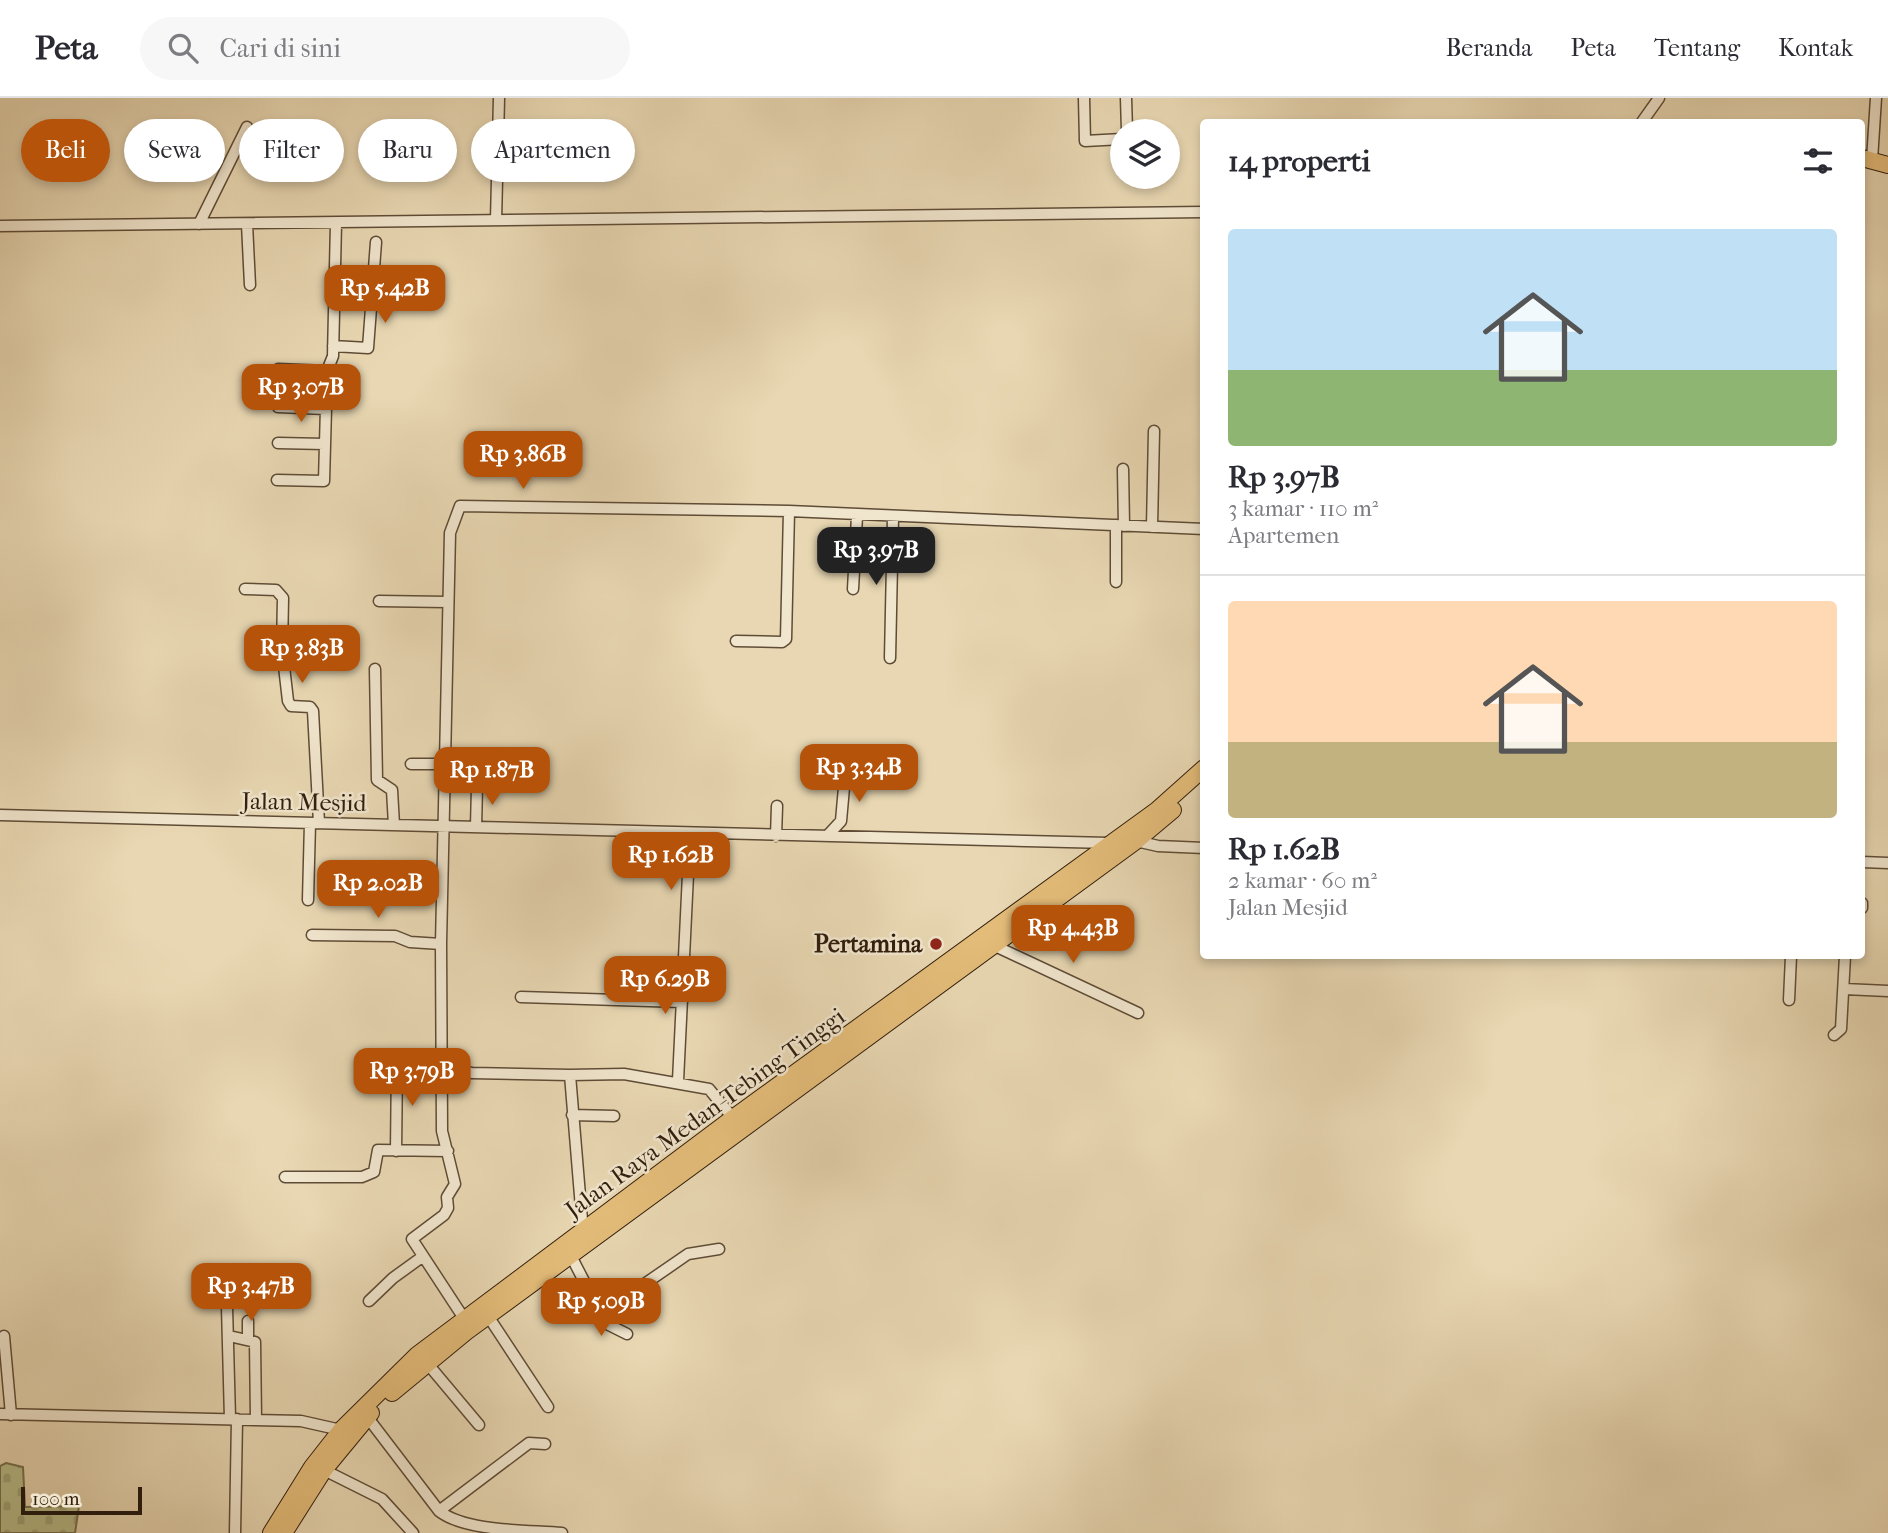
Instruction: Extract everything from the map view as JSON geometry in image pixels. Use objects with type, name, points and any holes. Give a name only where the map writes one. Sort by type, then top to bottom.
[{"type":"highway","name":"Jalan Raya Medan-Tebing Tinggi","points":[[271,1533],[312,1467],[341,1430],[488,1316],[571,1256],[699,1153],[733,1118],[1157,810],[1200,772]]},
{"type":"highway","name":"Jalan Raya Medan-Tebing Tinggi","points":[[284,1533],[364,1413],[417,1355],[583,1232],[993,945],[1136,841],[1200,786]]},
{"type":"street","points":[[496,220],[499,98]]},
{"type":"street","points":[[1084,98],[1085,141],[1110,140]]},
{"type":"street","points":[[1126,98],[1126,119]]},
{"type":"street","points":[[1644,119],[1659,98]]},
{"type":"street","points":[[1874,161],[1876,98]]},
{"type":"street","points":[[199,224],[239,143]]},
{"type":"street","points":[[0,226],[1200,212]]},
{"type":"street","points":[[277,480],[324,481],[327,370],[333,346],[336,223]]},
{"type":"street","points":[[247,224],[250,285]]},
{"type":"street","points":[[333,346],[368,348],[376,242]]},
{"type":"street","points":[[278,369],[327,370]]},
{"type":"street","points":[[278,407],[326,408]]},
{"type":"street","points":[[1152,527],[1154,431]]},
{"type":"street","points":[[278,443],[325,444]]},
{"type":"street","points":[[1116,582],[1123,469]]},
{"type":"street","points":[[465,1320],[412,1239],[444,1215],[448,1208],[447,1198],[454,1188],[442,1131],[441,944],[447,602],[450,533],[460,506],[789,511],[1200,529]]},
{"type":"street","points":[[736,640],[782,642],[786,639],[789,511]]},
{"type":"street","points":[[853,589],[857,516]]},
{"type":"street","points":[[890,658],[893,517]]},
{"type":"street","points":[[244,589],[276,590],[283,598],[282,649],[288,701],[291,706],[310,707],[313,711],[315,823],[308,901]]},
{"type":"street","points":[[379,601],[447,602]]},
{"type":"street","points":[[375,669],[377,780],[393,792],[394,825]]},
{"type":"street","points":[[829,834],[841,821],[847,754]]},
{"type":"street","points":[[411,764],[444,764]]},
{"type":"street","points":[[476,827],[477,787]]},
{"type":"street","points":[[776,836],[777,806]]},
{"type":"street","name":"Jalan Mesjid","points":[[0,815],[776,836],[829,834],[1080,845],[1110,843]]},
{"type":"street","points":[[678,1081],[690,833]]},
{"type":"street","points":[[1136,841],[1158,846],[1200,848]]},
{"type":"street","points":[[1865,862],[1888,863]]},
{"type":"street","points":[[312,935],[396,936],[410,943],[441,944]]},
{"type":"street","points":[[993,945],[1138,1013]]},
{"type":"street","points":[[1789,1000],[1791,959]]},
{"type":"street","points":[[1834,1035],[1841,1029],[1845,959]]},
{"type":"street","points":[[1844,989],[1888,991]]},
{"type":"street","points":[[521,997],[682,1002]]},
{"type":"street","points":[[396,1152],[397,1063]]},
{"type":"street","points":[[443,1069],[472,1073],[624,1074],[678,1081],[684,1085],[709,1088],[733,1118]]},
{"type":"street","points":[[570,1074],[583,1232]]},
{"type":"street","points":[[572,1115],[614,1116]]},
{"type":"street","points":[[285,1177],[369,1175],[374,1172],[377,1150],[447,1151]]},
{"type":"street","points":[[601,1314],[688,1254],[719,1249]]},
{"type":"street","points":[[571,1256],[601,1314],[609,1325],[626,1334]]},
{"type":"street","points":[[369,1301],[393,1278],[422,1257]]},
{"type":"street","points":[[227,1307],[234,1419],[235,1533]]},
{"type":"street","points":[[488,1316],[548,1407]]},
{"type":"street","points":[[248,1321],[248,1339]]},
{"type":"street","points":[[4,1336],[6,1414],[256,1420],[314,1423],[341,1430]]},
{"type":"street","points":[[229,1336],[255,1342],[256,1420]]},
{"type":"street","points":[[427,1363],[479,1425]]},
{"type":"street","points":[[364,1413],[439,1511],[448,1518],[466,1524],[562,1533]]},
{"type":"street","points":[[439,1511],[529,1443],[545,1444]]},
{"type":"street","points":[[324,1470],[382,1499],[413,1533]]},
{"type":"green space","points":[[6,1463],[23,1467],[25,1507],[79,1506],[75,1533],[0,1533],[0,1466]]},
{"type":"place","name":"Pertamina","points":[[936,944]]}]
